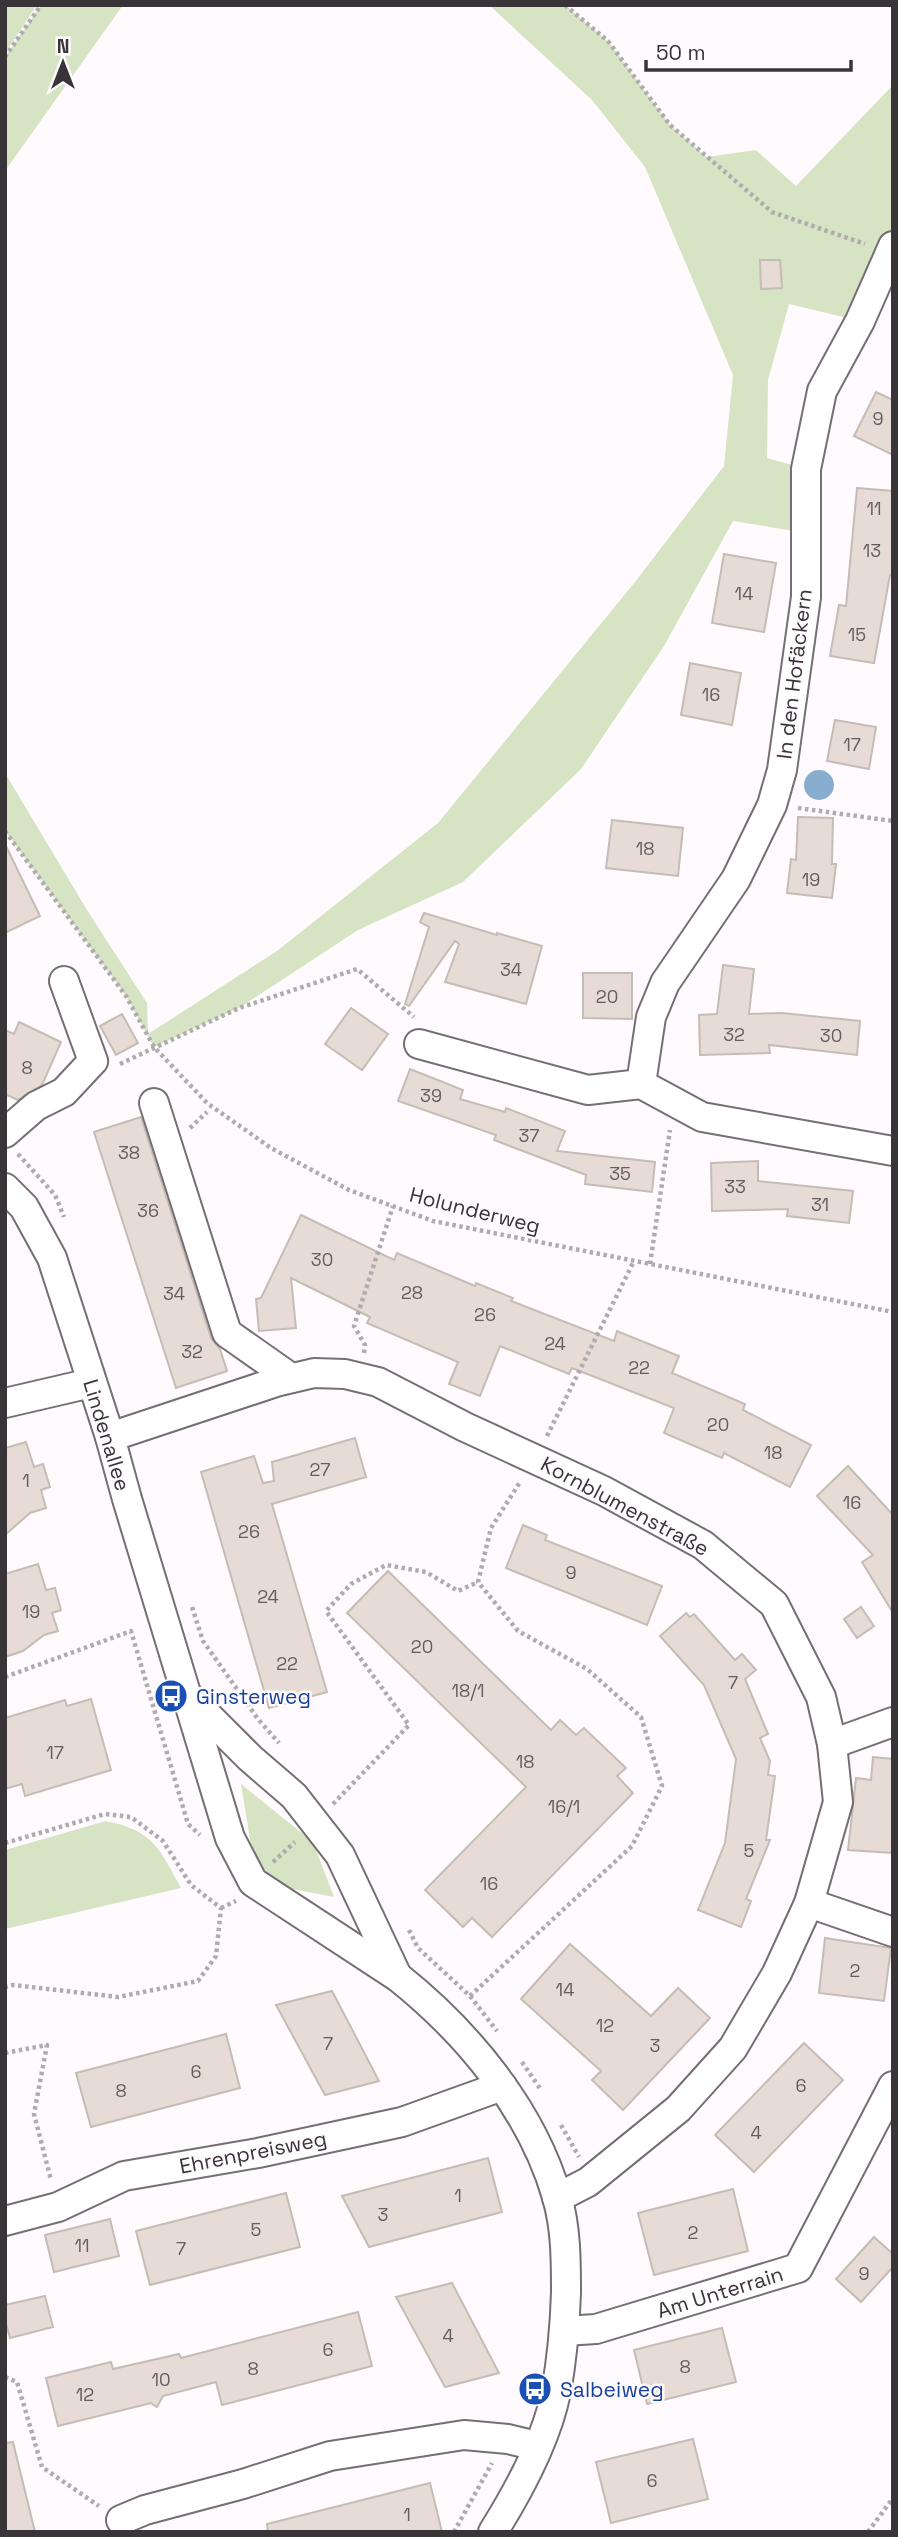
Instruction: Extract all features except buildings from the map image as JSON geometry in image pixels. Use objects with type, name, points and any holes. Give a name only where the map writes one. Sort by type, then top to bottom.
[{"type":"street","name":"In den Hofäckern","points":[[641,1084],[651,1017],[665,983],[736,879],[772,805],[782,770],[806,597],[806,468],[822,391],[860,321],[891,249]]},
{"type":"street","points":[[5,1133],[36,1106],[64,1092],[93,1061],[64,981]]},
{"type":"street","points":[[419,1044],[588,1090],[641,1084],[702,1118],[893,1151]]},
{"type":"street","points":[[154,1103],[227,1333],[291,1378]]},
{"type":"street","name":"Lindenallee","points":[[5,1188],[24,1207],[52,1258],[110,1437],[230,1838],[253,1882],[398,1977],[465,2039],[502,2086],[533,2138],[557,2198],[566,2255],[564,2331],[555,2394],[537,2446],[493,2532]]},
{"type":"street","name":"Kornblumenstraße","points":[[110,1437],[291,1378],[314,1373],[345,1374],[378,1382],[465,1427],[536,1458],[703,1545],[774,1604],[821,1697],[832,1744],[838,1802],[809,1903],[778,1973],[733,2048],[678,2109],[588,2182],[557,2198]]},
{"type":"street","points":[[5,1403],[91,1383]]},
{"type":"street","name":"Lindenallee","points":[[186,1694],[250,1758],[294,1796],[340,1855],[398,1977]]},
{"type":"street","points":[[832,1744],[893,1722]]},
{"type":"street","points":[[809,1903],[893,1933]]},
{"type":"street","name":"Ehrenpreisweg","points":[[5,2221],[58,2207],[124,2176],[258,2153],[402,2122],[502,2086]]},
{"type":"street","name":"Am Unterrain","points":[[564,2331],[596,2329],[798,2268],[893,2086]]},
{"type":"street","points":[[121,2520],[145,2510],[243,2484],[330,2456],[464,2435],[508,2439],[537,2446]]},
{"type":"path","points":[[5,57],[41,5]]},
{"type":"path","points":[[565,5],[608,41],[670,125],[772,212],[891,249]]},
{"type":"path","points":[[772,805],[893,821]]},
{"type":"path","name":"Holunderweg","points":[[5,831],[125,996],[154,1046],[207,1103],[271,1148],[349,1190],[433,1221],[893,1312]]},
{"type":"path","points":[[154,1046],[239,1008],[357,969],[418,1020],[419,1044]]},
{"type":"path","points":[[650,1264],[674,1102]]},
{"type":"path","points":[[362,1379],[365,1345],[354,1326],[393,1206]]},
{"type":"path","points":[[478,1582],[491,1528],[536,1458],[634,1261]]},
{"type":"path","points":[[253,1882],[315,1823],[409,1725],[326,1611],[351,1584],[386,1565],[426,1572],[458,1591],[478,1582]]},
{"type":"path","points":[[470,1996],[632,1846],[662,1786],[641,1717],[587,1669],[518,1632],[478,1582]]},
{"type":"path","points":[[5,1677],[131,1632],[188,1825],[206,1841]]},
{"type":"path","points":[[5,1843],[105,1814],[131,1817],[163,1841],[191,1885],[220,1908],[216,1956],[198,1981],[118,1997],[13,1985],[5,1987]]},
{"type":"path","points":[[5,2053],[47,2045],[34,2114],[58,2207]]},
{"type":"path","points":[[5,2377],[17,2382],[42,2466],[121,2520]]},
{"type":"path","points":[[454,2532],[508,2439]]},
{"type":"path","points":[[868,2532],[893,2498]]},
{"type":"green space","points":[[5,5],[37,5],[5,53]]},
{"type":"green space","points":[[41,5],[123,5],[5,171],[5,57]]},
{"type":"green space","points":[[489,5],[565,5],[608,41],[670,125],[707,157],[756,150],[796,186],[893,85],[893,246],[860,321],[789,304],[768,380],[767,458],[806,469],[806,533],[733,521],[664,646],[581,769],[463,882],[358,930],[239,1008],[154,1047],[126,996],[5,831],[5,773],[87,910],[147,1003],[148,1034],[277,951],[438,823],[635,582],[724,466],[733,375],[645,167],[592,100]]},
{"type":"green space","points":[[241,1784],[313,1842],[334,1897],[277,1886],[252,1852]]},
{"type":"green space","points":[[106,1821],[135,1830],[153,1843],[181,1888],[5,1929],[5,1850]]},
{"type":"water","points":[[819,770],[830,774],[834,785],[830,796],[819,800],[808,796],[804,785],[808,774]]},
{"type":"place","name":"Ginsterweg","points":[[171,1696]]},
{"type":"place","name":"Salbeiweg","points":[[535,2389]]}]
